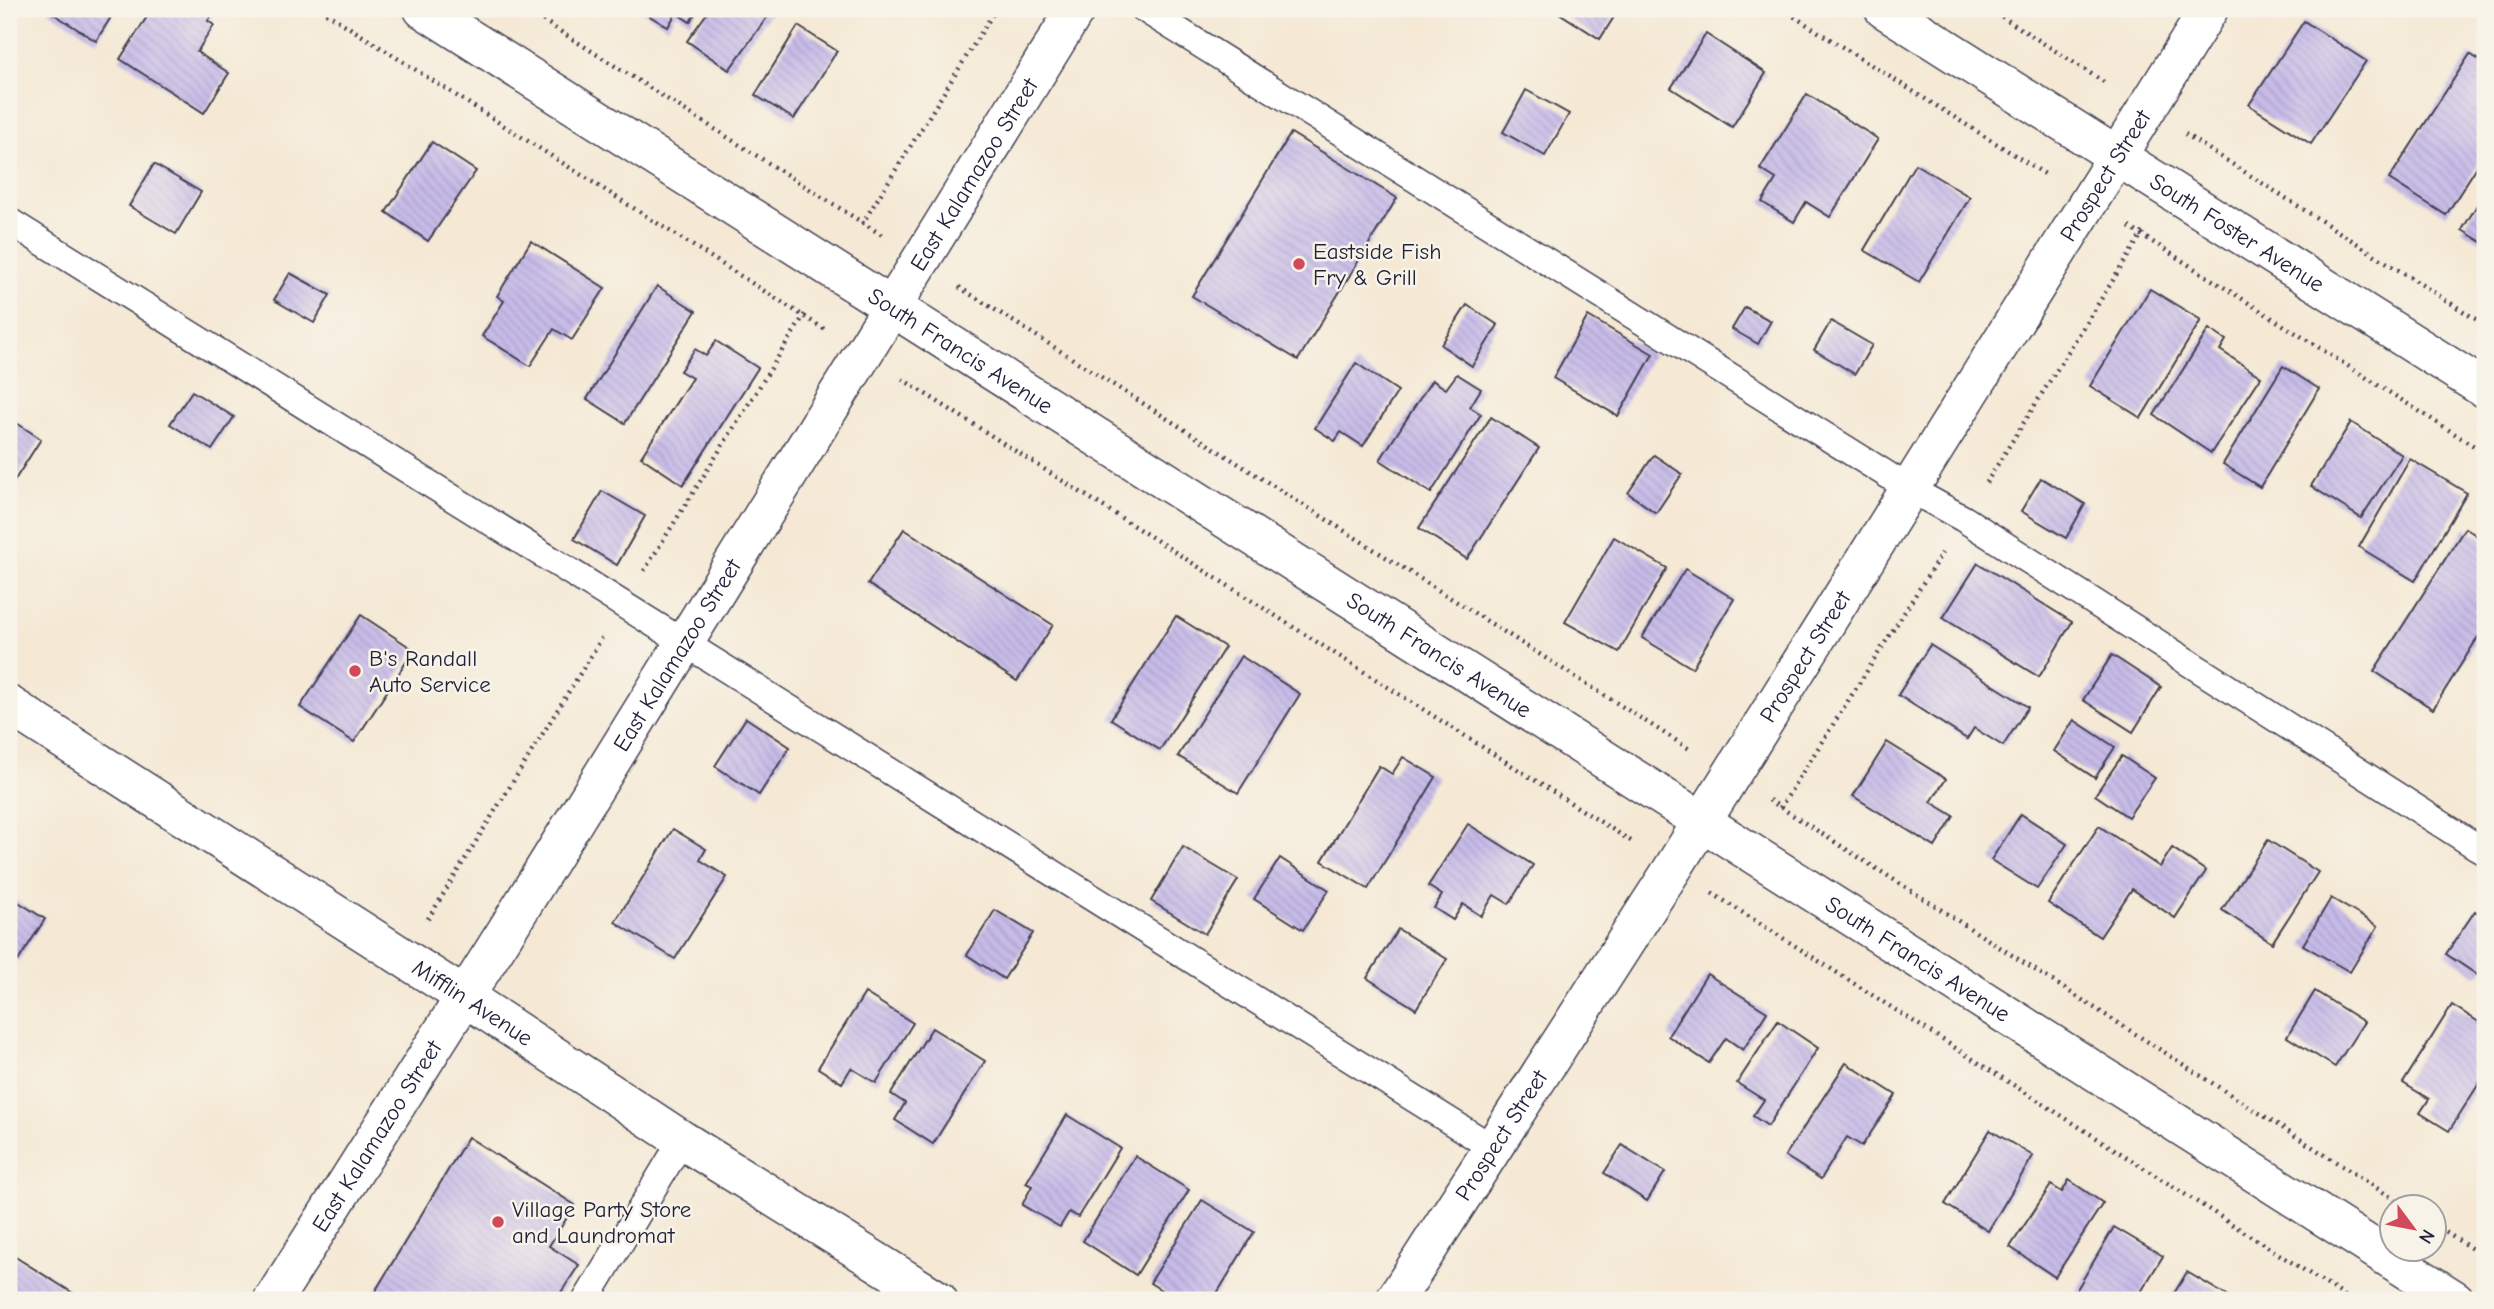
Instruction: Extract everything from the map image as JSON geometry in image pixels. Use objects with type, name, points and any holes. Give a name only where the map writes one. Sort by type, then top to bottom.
[{"type":"street","name":"South Francis Avenue","points":[[423,9],[2455,1300]]},
{"type":"street","name":"East Kalamazoo Street","points":[[274,1300],[465,997],[1076,9]]},
{"type":"street","name":"South Foster Avenue","points":[[1884,9],[2485,389]]},
{"type":"street","name":"Prospect Street","points":[[1395,1300],[1673,868],[2209,9]]},
{"type":"street","name":"Mifflin Avenue","points":[[9,705],[465,997],[682,1140],[938,1300]]},
{"type":"lane","points":[[1144,9],[1975,526],[2485,852]]},
{"type":"lane","points":[[9,221],[1493,1148]]},
{"type":"lane","points":[[586,1300],[682,1140]]},
{"type":"path","points":[[320,9],[2351,1300]]},
{"type":"path","points":[[525,9],[2385,1194]]},
{"type":"path","points":[[404,958],[996,9]]},
{"type":"path","points":[[1782,9],[2485,453]]},
{"type":"path","points":[[1990,9],[2485,325]]},
{"type":"path","points":[[2448,1234],[2485,1257]]},
{"type":"building","points":[[116,9],[96,41],[49,11]]},
{"type":"building","points":[[152,9],[216,9],[208,21],[214,25],[197,52],[229,73],[204,113],[120,59]]},
{"type":"building","points":[[638,9],[698,9],[690,22],[676,13],[668,27]]},
{"type":"building","points":[[710,9],[773,9],[729,70],[687,41]]},
{"type":"building","points":[[1553,9],[1619,9],[1600,39]]},
{"type":"building","points":[[2304,21],[2366,61],[2311,144],[2249,105]]},
{"type":"building","points":[[798,26],[837,51],[794,119],[755,95]]},
{"type":"building","points":[[1706,34],[1766,73],[1732,127],[1671,88]]},
{"type":"building","points":[[2470,54],[2485,64],[2485,154],[2446,215],[2389,179]]},
{"type":"building","points":[[1526,90],[1569,114],[1545,156],[1503,132]]},
{"type":"building","points":[[1807,94],[1878,139],[1830,217],[1806,202],[1794,222],[1762,202],[1776,179],[1760,169]]},
{"type":"building","points":[[1291,133],[1397,198],[1298,360],[1192,296]]},
{"type":"building","points":[[432,142],[476,171],[428,241],[386,212]]},
{"type":"building","points":[[154,164],[201,192],[176,234],[129,206]]},
{"type":"building","points":[[1915,164],[1970,197],[1919,282],[1864,250]]},
{"type":"building","points":[[2485,192],[2485,244],[2462,230]]},
{"type":"building","points":[[531,241],[605,288],[572,340],[554,329],[530,366],[482,336],[504,301],[497,296]]},
{"type":"building","points":[[290,273],[330,295],[314,323],[274,300]]},
{"type":"building","points":[[657,286],[696,311],[625,423],[587,399]]},
{"type":"building","points":[[2150,289],[2201,320],[2141,418],[2090,386]]},
{"type":"building","points":[[1467,305],[1498,325],[1472,366],[1441,345]]},
{"type":"building","points":[[1745,307],[1771,321],[1758,344],[1732,329]]},
{"type":"building","points":[[1588,316],[1653,354],[1618,416],[1553,378]]},
{"type":"building","points":[[1831,321],[1872,345],[1855,374],[1814,350]]},
{"type":"building","points":[[2209,329],[2226,340],[2220,350],[2261,377],[2211,453],[2154,415]]},
{"type":"building","points":[[716,341],[758,368],[683,485],[641,457],[692,378],[680,371],[695,349],[706,356]]},
{"type":"building","points":[[1356,363],[1398,391],[1363,446],[1341,432],[1335,441],[1315,428]]},
{"type":"building","points":[[2283,366],[2319,389],[2260,487],[2223,464]]},
{"type":"building","points":[[1457,374],[1481,389],[1470,407],[1481,414],[1431,493],[1380,460],[1432,380],[1446,389]]},
{"type":"building","points":[[192,391],[234,417],[212,450],[170,424]]},
{"type":"building","points":[[1491,417],[1539,448],[1467,559],[1419,528]]},
{"type":"building","points":[[9,418],[41,439],[9,489]]},
{"type":"building","points":[[2351,422],[2402,455],[2361,518],[2311,486]]},
{"type":"building","points":[[1654,455],[1682,474],[1656,513],[1628,493]]},
{"type":"building","points":[[2410,459],[2467,493],[2415,581],[2359,547]]},
{"type":"building","points":[[2041,478],[2085,504],[2066,538],[2021,511]]},
{"type":"building","points":[[602,491],[645,516],[617,565],[574,539]]},
{"type":"building","points":[[2465,528],[2485,541],[2485,626],[2433,709],[2374,671]]},
{"type":"building","points":[[904,529],[1053,625],[1017,681],[868,584]]},
{"type":"building","points":[[1614,537],[1667,568],[1619,652],[1565,622]]},
{"type":"building","points":[[1978,563],[2072,622],[2039,677],[1943,618]]},
{"type":"building","points":[[1685,569],[1734,599],[1692,668],[1642,638]]},
{"type":"building","points":[[361,615],[414,650],[354,742],[300,707]]},
{"type":"building","points":[[1176,616],[1225,647],[1160,750],[1111,719]]},
{"type":"building","points":[[1930,645],[2028,707],[2003,746],[1974,728],[1967,739],[1898,695]]},
{"type":"building","points":[[2112,655],[2161,687],[2133,732],[2083,700]]},
{"type":"building","points":[[1241,656],[1300,694],[1238,793],[1178,756]]},
{"type":"building","points":[[746,718],[790,747],[759,795],[715,766]]},
{"type":"building","points":[[2074,720],[2115,747],[2095,778],[2054,751]]},
{"type":"building","points":[[1887,742],[1946,779],[1931,802],[1954,816],[1935,847],[1853,796]]},
{"type":"building","points":[[2122,756],[2155,778],[2128,817],[2095,795]]},
{"type":"building","points":[[1403,757],[1436,777],[1368,889],[1322,861],[1379,766],[1392,774]]},
{"type":"building","points":[[2021,814],[2067,844],[2037,889],[1991,860]]},
{"type":"building","points":[[1468,824],[1533,865],[1509,904],[1494,895],[1481,916],[1463,904],[1453,920],[1434,908],[1442,895],[1428,886]]},
{"type":"building","points":[[2099,826],[2160,867],[2172,848],[2206,871],[2175,918],[2132,889],[2100,937],[2048,903]]},
{"type":"building","points":[[673,829],[706,849],[700,860],[727,877],[675,959],[615,922]]},
{"type":"building","points":[[2268,840],[2318,872],[2272,943],[2222,910]]},
{"type":"building","points":[[1183,847],[1238,880],[1205,934],[1151,901]]},
{"type":"building","points":[[1280,858],[1329,890],[1303,930],[1254,899]]},
{"type":"building","points":[[9,896],[45,919],[18,961],[9,955]]},
{"type":"building","points":[[2331,898],[2378,926],[2350,972],[2303,945]]},
{"type":"building","points":[[995,910],[1033,933],[1004,979],[967,955]]},
{"type":"building","points":[[2475,911],[2485,918],[2485,967],[2479,976],[2446,954]]},
{"type":"building","points":[[1398,929],[1447,959],[1416,1009],[1367,978]]},
{"type":"building","points":[[1707,974],[1767,1012],[1743,1050],[1726,1038],[1709,1063],[1668,1036]]},
{"type":"building","points":[[2315,991],[2364,1022],[2335,1067],[2287,1037]]},
{"type":"building","points":[[865,993],[913,1023],[876,1083],[851,1068],[842,1083],[818,1068]]},
{"type":"building","points":[[2452,1005],[2485,1026],[2485,1074],[2449,1131],[2420,1113],[2429,1099],[2403,1083]]},
{"type":"building","points":[[1778,1021],[1818,1048],[1768,1126],[1753,1116],[1764,1100],[1737,1083]]},
{"type":"building","points":[[932,1028],[985,1061],[933,1144],[895,1120],[905,1103],[891,1094]]},
{"type":"building","points":[[1846,1063],[1896,1095],[1862,1146],[1847,1137],[1821,1179],[1785,1156]]},
{"type":"building","points":[[1067,1115],[1120,1148],[1078,1217],[1069,1212],[1060,1227],[1022,1205],[1032,1186],[1026,1183]]},
{"type":"building","points":[[1990,1130],[2033,1156],[1988,1231],[1945,1204]]},
{"type":"building","points":[[468,1137],[575,1205],[549,1246],[579,1265],[556,1300],[370,1300]]},
{"type":"building","points":[[1622,1145],[1665,1172],[1647,1201],[1604,1173]]},
{"type":"building","points":[[1135,1156],[1189,1190],[1136,1275],[1083,1241]]},
{"type":"building","points":[[2069,1180],[2103,1203],[2055,1277],[2010,1247],[2051,1185],[2062,1192]]},
{"type":"building","points":[[1202,1200],[1254,1232],[1213,1300],[1177,1300],[1150,1283]]},
{"type":"building","points":[[2114,1227],[2163,1256],[2136,1300],[2091,1300],[2076,1291]]},
{"type":"building","points":[[9,1253],[84,1300],[9,1300]]},
{"type":"building","points":[[2187,1272],[2234,1300],[2170,1300]]},
{"type":"place","name":"Eastside Fish Fry & Grill","points":[[1299,264]]},
{"type":"place","name":"B's Randall Auto Service","points":[[355,671]]},
{"type":"place","name":"Village Party Store and Laundromat","points":[[498,1222]]}]
